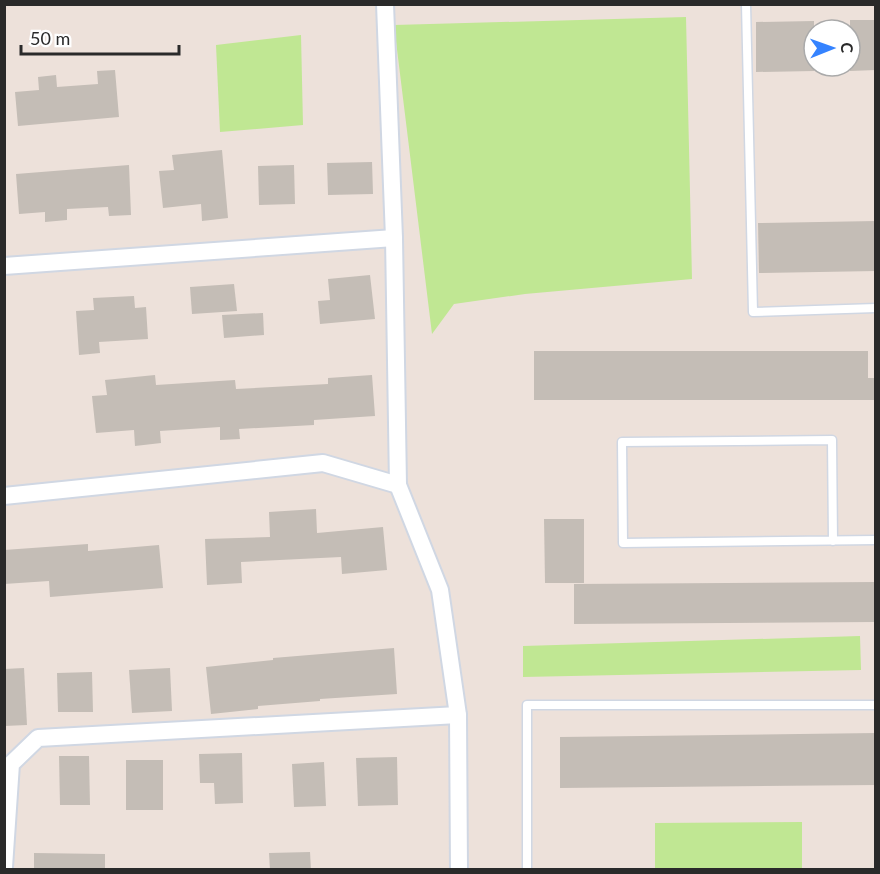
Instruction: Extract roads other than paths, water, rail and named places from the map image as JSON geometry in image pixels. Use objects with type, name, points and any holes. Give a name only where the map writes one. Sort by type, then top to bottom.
[{"type":"street","points":[[384,4],[394,238],[398,485],[440,590],[458,715],[459,870]]},
{"type":"street","points":[[4,266],[394,238]]},
{"type":"street","points":[[4,496],[323,463],[398,485]]},
{"type":"street","points":[[4,867],[11,764],[38,738],[458,715]]},
{"type":"lane","points":[[746,4],[753,312],[876,308]]},
{"type":"lane","points":[[833,541],[832,440],[622,442],[623,543],[833,541],[876,540]]},
{"type":"lane","points":[[526,870],[526,705],[876,705]]}]
